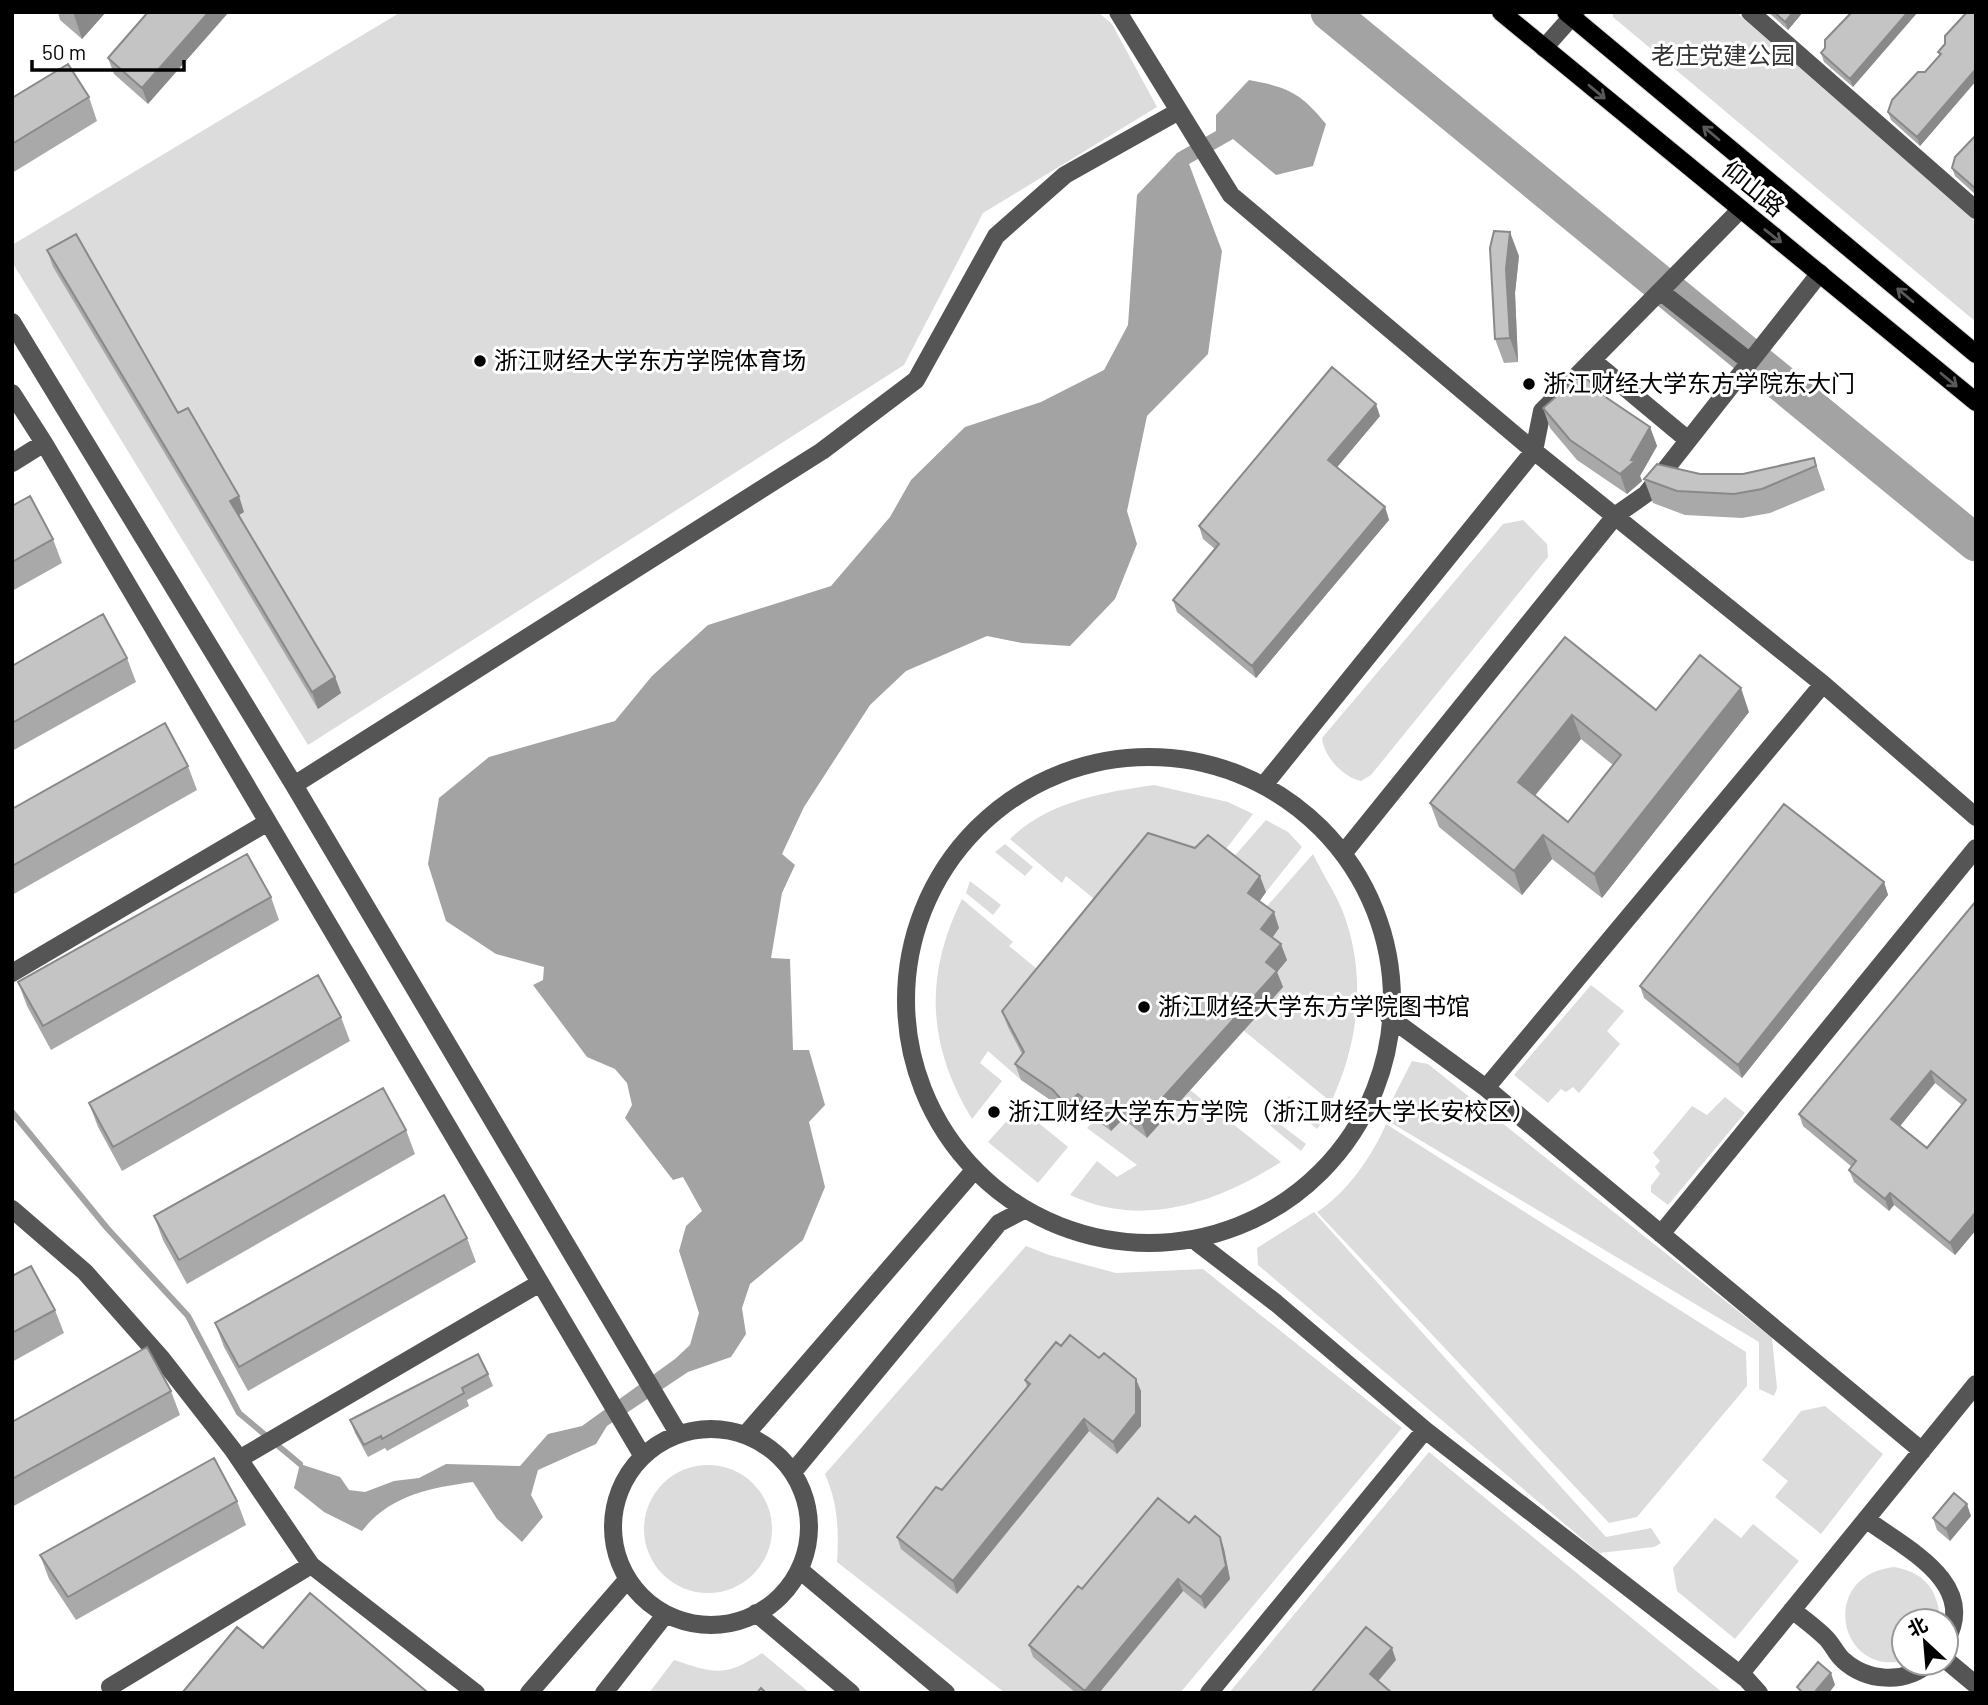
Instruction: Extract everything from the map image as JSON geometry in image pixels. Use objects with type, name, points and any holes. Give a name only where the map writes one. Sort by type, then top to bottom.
[{"type":"main road","name":"仰山路","points":[[1501,12],[1976,402]]},
{"type":"main road","name":"仰山路","points":[[1571,14],[1976,354]]},
{"type":"street","points":[[1118,12],[1231,195],[1534,451],[1824,684],[1976,817]]},
{"type":"street","points":[[1750,12],[1976,210]]},
{"type":"street","points":[[1544,48],[1571,14]]},
{"type":"street","points":[[294,785],[822,451],[895,396],[916,380],[996,236],[1065,175],[1179,111]]},
{"type":"street","points":[[1268,780],[1534,451],[1542,411],[1740,210]]},
{"type":"street","points":[[1346,850],[1616,515],[1646,494],[1819,273]]},
{"type":"street","points":[[1660,291],[1749,362]]},
{"type":"street","points":[[12,322],[294,785],[678,1433]]},
{"type":"street","points":[[1592,360],[1688,440]]},
{"type":"street","points":[[12,393],[642,1455]]},
{"type":"street","points":[[12,463],[44,443]]},
{"type":"street","points":[[1486,1088],[1824,684]]},
{"type":"street","points":[[1147,754],[1268,780],[1346,850],[1387,948],[1390,1040],[1367,1114],[1326,1172],[1272,1217],[1198,1243],[1097,1238],[1020,1212],[971,1174],[917,1070],[906,961],[945,856],[1035,777],[1147,754]]},
{"type":"street","points":[[12,973],[268,822]]},
{"type":"street","points":[[1661,1234],[1976,848]]},
{"type":"street","points":[[1389,1017],[1486,1088],[1922,1451]]},
{"type":"street","points":[[747,1433],[971,1174]]},
{"type":"street","points":[[12,1209],[85,1272],[162,1359],[239,1459],[311,1565],[476,1693]]},
{"type":"street","points":[[793,1472],[999,1223],[1020,1212]]},
{"type":"street","points":[[1198,1243],[1276,1303],[1425,1430],[1745,1678]]},
{"type":"street","points":[[239,1459],[540,1283]]},
{"type":"street","points":[[1759,1693],[1741,1673],[1976,1384]]},
{"type":"street","points":[[697,1429],[747,1433],[779,1456],[793,1472],[805,1498],[809,1527],[801,1571],[772,1603],[756,1613],[717,1625],[688,1622],[665,1615],[642,1598],[628,1580],[616,1555],[612,1529],[615,1502],[625,1477],[642,1455],[678,1433],[697,1429]]},
{"type":"street","points":[[1209,1693],[1425,1430]]},
{"type":"street","points":[[1866,1519],[1928,1561],[1942,1576],[1951,1595],[1953,1607]]},
{"type":"street","points":[[110,1687],[311,1565]]},
{"type":"street","points":[[801,1571],[946,1693]]},
{"type":"street","points":[[529,1693],[628,1580]]},
{"type":"street","points":[[1793,1610],[1828,1639],[1840,1658],[1858,1671],[1879,1678],[1902,1677]]},
{"type":"street","points":[[756,1613],[851,1693]]},
{"type":"street","points":[[604,1693],[665,1615]]},
{"type":"street","points":[[1960,1671],[1976,1685]]},
{"type":"green space","points":[[401,12],[1098,12],[1112,24],[1157,107],[983,213],[904,365],[308,745],[12,262],[12,245]]},
{"type":"green space","name":"老庄党建公园","points":[[1613,12],[1736,12],[1976,222],[1976,322],[1613,17]]},
{"type":"green space","points":[[1523,520],[1547,544],[1548,557],[1371,775],[1361,781],[1348,775],[1330,759],[1322,738],[1503,524]]},
{"type":"green space","points":[[1154,785],[1228,802],[1253,814],[1223,853],[1231,860],[1266,820],[1288,832],[1302,847],[1266,892],[1243,875],[1104,907],[1066,876],[1062,883],[1010,839],[1041,816],[1077,801]]},
{"type":"green space","points":[[1005,844],[1033,867],[1025,876],[995,852]]},
{"type":"green space","points":[[1313,854],[1343,912],[1351,936],[1357,984],[1357,1008],[1348,1056],[1331,1102],[1243,1030],[1267,945],[1260,914]]},
{"type":"green space","points":[[970,881],[1001,905],[993,915],[966,893]]},
{"type":"green space","points":[[962,899],[1013,942],[1009,946],[1047,977],[1030,1068],[1021,1080],[988,1051],[980,1063],[1002,1081],[972,1119],[946,1064],[936,1010],[941,955]]},
{"type":"green space","points":[[1591,985],[1624,1011],[1607,1031],[1620,1044],[1579,1093],[1573,1087],[1566,1092],[1561,1089],[1548,1103],[1514,1075]]},
{"type":"green space","points":[[1412,1061],[1428,1064],[1772,1338],[1777,1388],[1774,1396],[1759,1389],[1759,1342],[1383,1118]]},
{"type":"green space","points":[[1190,1090],[1281,1162],[1231,1189],[1179,1207],[1125,1210],[1097,1205],[1070,1195],[1097,1161],[1117,1177],[1137,1165],[1087,1128],[1097,1119],[1123,1119],[1147,1138]]},
{"type":"green space","points":[[1289,1096],[1322,1122],[1317,1129],[1285,1102]]},
{"type":"green space","points":[[1725,1097],[1745,1113],[1668,1205],[1651,1192],[1651,1186],[1660,1174],[1655,1167],[1660,1161],[1653,1153],[1692,1106],[1707,1115]]},
{"type":"green space","points":[[1019,1107],[1068,1147],[1038,1183],[988,1142]]},
{"type":"green space","points":[[1272,1118],[1306,1144],[1301,1151],[1267,1123]]},
{"type":"green space","points":[[1386,1124],[1746,1352],[1747,1386],[1637,1517],[1609,1523],[1317,1212],[1338,1195],[1358,1173]]},
{"type":"green space","points":[[1314,1212],[1606,1537],[1651,1528],[1661,1543],[1654,1547],[1599,1553],[1258,1265],[1257,1248]]},
{"type":"green space","points":[[1026,1246],[1116,1273],[1203,1269],[1402,1428],[1180,1693],[1005,1693],[837,1562],[837,1517],[825,1474]]},
{"type":"green space","points":[[1825,1406],[1883,1454],[1821,1534],[1775,1497],[1788,1481],[1762,1460],[1801,1411]]},
{"type":"green space","points":[[1429,1452],[1723,1693],[1229,1693]]},
{"type":"green space","points":[[708,1465],[732,1470],[753,1484],[767,1505],[772,1529],[767,1553],[753,1574],[732,1588],[708,1593],[684,1588],[663,1574],[649,1553],[644,1529],[649,1505],[663,1484],[684,1470]]},
{"type":"green space","points":[[1715,1518],[1741,1538],[1753,1524],[1799,1561],[1735,1639],[1677,1591],[1673,1568]]},
{"type":"green space","points":[[1894,1567],[1904,1569],[1921,1577],[1936,1598],[1938,1607],[1890,1607],[1890,1661],[1881,1661],[1864,1653],[1852,1640],[1846,1622],[1847,1604],[1854,1587],[1870,1574]]},
{"type":"green space","points":[[762,1653],[810,1693],[649,1693],[674,1660],[720,1671],[739,1666]]},
{"type":"shaded area","points":[[1249,80],[1274,85],[1293,93],[1309,105],[1326,124],[1313,166],[1276,175],[1233,139],[1189,164],[1222,251],[1208,354],[1147,416],[1127,511],[1137,544],[1115,599],[1070,646],[1022,643],[987,636],[906,671],[870,705],[804,807],[782,854],[795,865],[782,893],[771,958],[790,959],[793,1050],[809,1050],[825,1105],[809,1122],[825,1187],[803,1240],[750,1284],[742,1308],[746,1334],[731,1357],[688,1372],[607,1426],[596,1444],[538,1470],[531,1495],[543,1517],[522,1542],[497,1519],[473,1482],[441,1487],[398,1501],[373,1519],[362,1531],[324,1512],[294,1488],[300,1464],[340,1477],[349,1490],[365,1492],[394,1481],[419,1478],[446,1464],[520,1466],[548,1434],[582,1426],[675,1359],[690,1345],[699,1313],[679,1251],[686,1226],[702,1211],[683,1177],[673,1180],[625,1118],[632,1105],[627,1083],[615,1069],[587,1057],[533,985],[543,980],[544,967],[496,954],[446,921],[428,864],[439,798],[489,757],[615,721],[652,676],[708,625],[831,586],[890,517],[911,480],[965,427],[1041,402],[1104,370],[1128,325],[1137,195],[1177,153],[1216,131],[1216,115]]},
{"type":"building","points":[[148,12],[209,12],[142,88],[108,58]]},
{"type":"building","points":[[1774,12],[1793,12],[1785,22]]},
{"type":"building","points":[[1908,12],[1850,79],[1821,53],[1825,48],[1825,40],[1851,13]]},
{"type":"building","points":[[1967,12],[1976,12],[1976,69],[1917,137],[1888,112],[1892,100],[1918,72],[1925,72],[1941,54],[1938,52],[1945,44],[1945,36]]},
{"type":"building","points":[[68,64],[89,97],[12,144],[12,98]]},
{"type":"building","points":[[1976,135],[1976,189],[1952,168],[1955,157]]},
{"type":"building","points":[[1494,231],[1510,232],[1506,269],[1510,338],[1495,339],[1490,248]]},
{"type":"building","points":[[76,234],[178,413],[188,408],[239,496],[230,501],[335,677],[312,692],[47,250]]},
{"type":"building","points":[[1332,367],[1376,404],[1328,460],[1385,507],[1252,666],[1173,600],[1219,544],[1199,526]]},
{"type":"building","points":[[1582,374],[1607,398],[1650,427],[1631,460],[1635,461],[1620,474],[1570,440],[1543,408]]},
{"type":"building","points":[[1814,458],[1816,466],[1762,489],[1734,494],[1677,491],[1644,479],[1657,464],[1700,474],[1743,474]]},
{"type":"building","points":[[30,496],[53,539],[12,562],[12,506]]},
{"type":"building","points":[[103,614],[127,658],[12,723],[12,666]]},
{"type":"building","points":[[1565,637],[1656,710],[1700,655],[1741,688],[1594,874],[1543,835],[1514,871],[1430,803]],"holes":[[[1572,715],[1621,755],[1568,822],[1518,782]]]},
{"type":"building","points":[[165,723],[188,766],[12,866],[12,809]]},
{"type":"building","points":[[1784,804],[1884,882],[1738,1065],[1640,986]]},
{"type":"building","name":"浙江财经大学东方学院图书馆","points":[[1148,833],[1195,848],[1208,835],[1260,876],[1248,893],[1274,912],[1261,929],[1281,944],[1266,962],[1277,971],[1141,1122],[1117,1103],[1105,1115],[1078,1094],[1066,1105],[1053,1090],[1015,1064],[1024,1052],[1002,1011]]},
{"type":"building","points":[[247,854],[271,897],[43,1026],[18,982]]},
{"type":"building","points":[[1976,901],[1976,1212],[1950,1243],[1890,1193],[1885,1199],[1849,1170],[1856,1161],[1799,1114]],"holes":[[[1931,1071],[1966,1100],[1927,1148],[1891,1119]]]},
{"type":"building","points":[[318,975],[341,1017],[113,1147],[89,1103]]},
{"type":"building","points":[[383,1088],[406,1130],[179,1260],[154,1216]]},
{"type":"building","points":[[444,1195],[467,1238],[239,1367],[215,1323]]},
{"type":"building","points":[[31,1266],[55,1310],[12,1333],[12,1276]]},
{"type":"building","points":[[1070,1335],[1099,1358],[1104,1353],[1136,1379],[1136,1413],[1113,1442],[1084,1419],[953,1581],[897,1537],[936,1487],[942,1490],[1030,1384],[1025,1380],[1056,1342],[1061,1346]]},
{"type":"building","points":[[147,1347],[171,1391],[12,1479],[12,1422]]},
{"type":"building","points":[[478,1354],[488,1374],[462,1388],[464,1393],[382,1439],[381,1436],[364,1445],[350,1420]]},
{"type":"building","points":[[214,1458],[237,1501],[68,1597],[40,1555]]},
{"type":"building","points":[[1954,1493],[1967,1504],[1946,1529],[1933,1518]]},
{"type":"building","points":[[1158,1498],[1189,1523],[1195,1516],[1220,1537],[1226,1566],[1201,1597],[1178,1579],[1085,1691],[1029,1645],[1078,1586],[1082,1589]]},
{"type":"building","points":[[310,1593],[426,1691],[182,1693],[237,1627],[263,1648]]},
{"type":"building","points":[[1366,1627],[1392,1648],[1370,1674],[1392,1693],[1311,1693]]},
{"type":"building","points":[[1818,1662],[1831,1673],[1814,1693],[1803,1693],[1797,1687]]},
{"type":"waterway","points":[[1329,12],[1976,543]]},
{"type":"waterway","points":[[12,1112],[107,1228],[188,1316],[239,1413],[300,1464]]},
{"type":"place","name":"浙江财经大学东方学院体育场","points":[[480,361]]},
{"type":"place","name":"浙江财经大学东方学院东大门","points":[[1529,384]]},
{"type":"place","name":"浙江财经大学东方学院图书馆","points":[[1144,1007]]},
{"type":"place","name":"浙江财经大学东方学院（浙江财经大学长安校区）","points":[[994,1112]]}]
